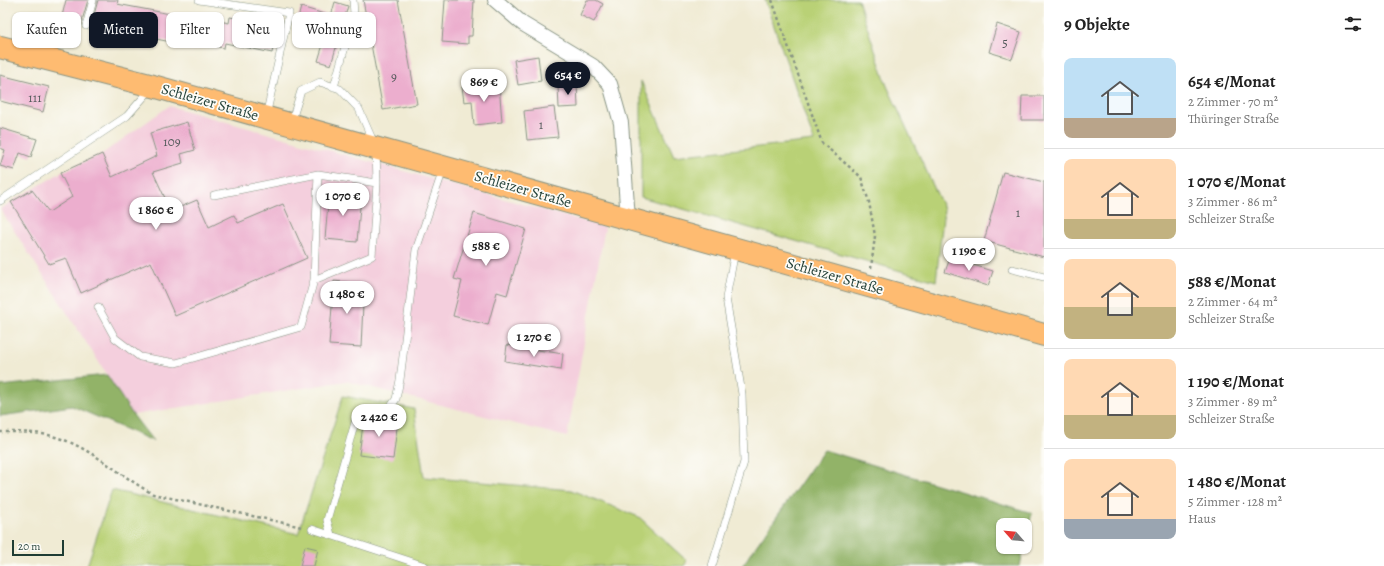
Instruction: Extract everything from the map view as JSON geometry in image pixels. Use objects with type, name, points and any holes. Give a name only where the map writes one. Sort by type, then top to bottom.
[{"type":"main road","name":"Schleizer Straße","points":[[0,47],[153,86],[1044,335]]},
{"type":"street","points":[[495,0],[523,24],[592,66],[610,84],[621,123],[628,219]]},
{"type":"lane","points":[[86,26],[93,0]]},
{"type":"lane","points":[[200,0],[289,13],[265,118]]},
{"type":"lane","points":[[334,87],[354,14],[353,0]]},
{"type":"lane","points":[[290,125],[301,91],[320,82],[340,89],[359,109],[376,148],[377,183],[372,256],[314,280]]},
{"type":"lane","points":[[0,201],[128,116],[153,86]]},
{"type":"lane","points":[[331,535],[327,520],[358,412],[387,412],[396,399],[400,380],[416,250],[444,167]]},
{"type":"lane","points":[[214,194],[318,174],[377,183]]},
{"type":"lane","points":[[98,307],[116,338],[140,357],[176,363],[301,327],[314,280],[318,174]]},
{"type":"lane","points":[[712,566],[744,462],[742,394],[726,298],[735,248]]},
{"type":"lane","points":[[1012,269],[1044,277]]},
{"type":"lane","points":[[312,529],[425,566]]},
{"type":"path","points":[[772,0],[822,143],[861,177],[870,202],[875,236],[868,286]]},
{"type":"path","points":[[0,432],[52,436],[72,444],[104,461],[132,482],[153,494],[312,529]]},
{"type":"shaded area","points":[[169,106],[605,227],[567,437],[346,381],[133,415],[0,209],[60,173],[102,154]]},
{"type":"green space","points":[[765,0],[858,0],[887,86],[944,209],[936,281],[641,197],[641,81],[674,156],[814,141]]},
{"type":"green space","points":[[107,375],[133,415],[153,441],[72,406],[0,416],[0,386]]},
{"type":"green space","points":[[343,396],[414,409],[424,477],[571,490],[639,517],[687,561],[684,566],[87,566],[112,490],[298,534]]},
{"type":"green space","points":[[824,450],[1032,513],[1031,518],[996,518],[996,554],[1023,554],[1020,566],[742,566]]},
{"type":"building","points":[[66,0],[88,0],[81,24],[81,12],[63,12]]},
{"type":"building","points":[[98,0],[118,0],[117,4],[166,13],[166,41],[158,39],[158,12],[95,12]]},
{"type":"building","points":[[363,0],[398,0],[417,104],[383,110],[372,48],[376,48],[376,12],[365,12]]},
{"type":"building","points":[[445,0],[474,0],[472,36],[468,36],[468,44],[442,42]]},
{"type":"building","points":[[587,0],[596,0],[603,4],[594,22],[580,15]]},
{"type":"building","points":[[335,2],[348,6],[346,12],[332,12]]},
{"type":"building","points":[[301,7],[318,12],[300,12]]},
{"type":"building","points":[[230,17],[232,17],[232,44],[225,43],[224,48],[224,22],[229,23]]},
{"type":"building","points":[[997,24],[1021,32],[1012,59],[989,52]]},
{"type":"building","points":[[248,48],[273,48],[272,53]]},
{"type":"building","points":[[322,48],[336,48],[331,65],[318,61]]},
{"type":"building","points":[[538,56],[541,81],[518,85],[514,60]]},
{"type":"building","points":[[0,75],[49,87],[43,112],[0,101]]},
{"type":"building","points":[[499,84],[502,122],[474,125],[472,101],[464,102],[462,87]]},
{"type":"building","points":[[577,84],[578,107],[559,108],[558,86]]},
{"type":"building","points":[[1022,96],[1044,96],[1044,120],[1021,120]]},
{"type":"building","points":[[554,107],[558,137],[527,140],[524,111]]},
{"type":"building","points":[[187,122],[195,150],[181,154],[183,163],[153,172],[171,211],[197,200],[209,227],[234,215],[238,223],[283,204],[307,258],[175,316],[151,262],[81,293],[66,258],[49,264],[11,202],[32,190],[49,212],[72,197],[60,173],[102,154],[112,177],[157,156],[150,133]]},
{"type":"building","points":[[0,128],[37,139],[31,157],[20,153],[14,170],[0,166],[5,150],[0,148]]},
{"type":"building","points":[[1003,172],[1044,182],[1044,257],[984,241]]},
{"type":"building","points":[[329,192],[361,195],[357,242],[325,239]]},
{"type":"building","points":[[474,213],[526,229],[507,295],[497,292],[488,325],[453,316],[462,281],[454,279]]},
{"type":"building","points":[[950,258],[993,271],[988,286],[945,272]]},
{"type":"building","points":[[334,281],[364,284],[361,347],[329,345]]},
{"type":"building","points":[[507,345],[563,354],[561,370],[505,361]]},
{"type":"building","points":[[364,417],[398,420],[393,459],[359,455]]},
{"type":"building","points":[[305,546],[318,549],[314,566],[300,566]]}]
